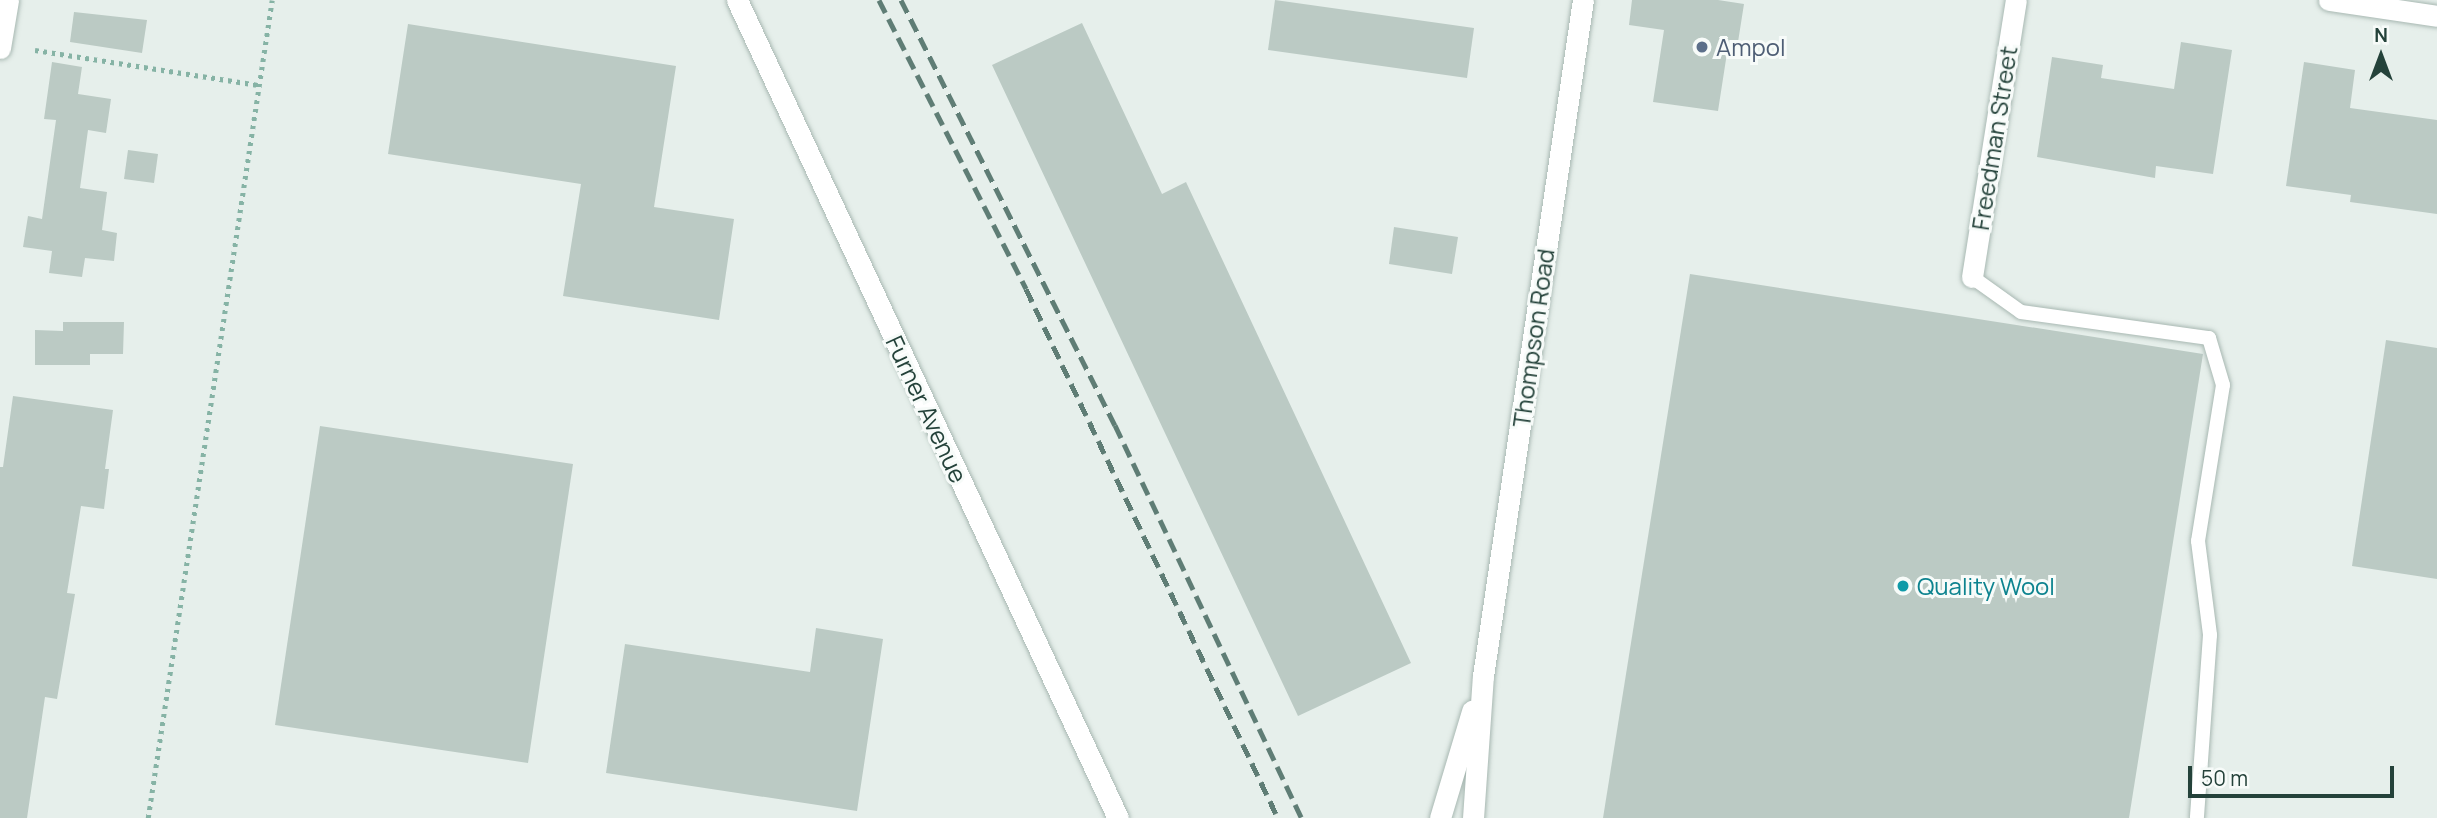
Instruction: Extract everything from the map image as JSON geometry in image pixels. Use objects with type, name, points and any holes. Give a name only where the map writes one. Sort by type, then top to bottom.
[{"type":"street","points":[[0,48],[8,0]]},
{"type":"street","name":"Furner Avenue","points":[[737,0],[1118,818]]},
{"type":"street","name":"Thompson Road","points":[[1473,818],[1483,676],[1583,0]]},
{"type":"street","name":"Freedman Street","points":[[1972,277],[2016,0]]},
{"type":"street","points":[[2329,0],[2437,16]]},
{"type":"street","name":"Thompson Road","points":[[1440,818],[1483,676]]},
{"type":"lane","points":[[1972,277],[2021,312],[2209,338],[2223,385],[2198,541],[2210,635],[2197,818]]},
{"type":"path","points":[[148,818],[272,0]]},
{"type":"path","points":[[35,50],[259,85]]},
{"type":"building","points":[[1275,0],[1474,28],[1467,78],[1268,50]]},
{"type":"building","points":[[1632,0],[1718,0],[1744,4],[1738,42],[1729,40],[1718,111],[1653,102],[1664,30],[1629,25]]},
{"type":"building","points":[[74,12],[147,20],[142,53],[70,42]]},
{"type":"building","points":[[1082,23],[1162,194],[1186,182],[1411,663],[1298,716],[992,65]]},
{"type":"building","points":[[408,24],[676,66],[654,207],[734,219],[719,320],[563,296],[581,184],[388,154]]},
{"type":"building","points":[[2181,42],[2232,50],[2213,174],[2156,166],[2155,178],[2037,157],[2052,57],[2103,65],[2101,78],[2174,89]]},
{"type":"building","points":[[52,62],[82,67],[78,94],[111,99],[106,133],[88,130],[80,188],[107,192],[102,230],[117,233],[114,261],[85,258],[82,277],[49,273],[52,251],[23,247],[28,216],[42,219],[56,120],[44,119]]},
{"type":"building","points":[[2304,62],[2355,70],[2350,108],[2437,120],[2437,214],[2350,202],[2351,195],[2286,186]]},
{"type":"building","points":[[128,150],[158,154],[154,183],[124,179]]},
{"type":"building","points":[[1394,227],[1458,237],[1452,274],[1389,264]]},
{"type":"building","name":"Quality Wool","points":[[1690,274],[2203,354],[2129,818],[1603,818]]},
{"type":"building","points":[[63,322],[124,322],[123,354],[90,354],[90,365],[35,365],[35,330],[63,331]]},
{"type":"building","points":[[2386,340],[2437,348],[2437,579],[2352,566]]},
{"type":"building","points":[[13,396],[113,410],[105,469],[109,469],[104,509],[81,506],[67,593],[75,594],[57,699],[45,697],[27,818],[0,818],[0,467],[3,467]]},
{"type":"building","points":[[320,426],[573,464],[528,763],[275,725]]},
{"type":"building","points":[[816,628],[883,639],[857,811],[606,773],[625,644],[810,672]]},
{"type":"railway","points":[[879,0],[1026,289],[1278,818]]},
{"type":"railway","points":[[901,0],[1115,425],[1302,818]]},
{"type":"place","name":"Ampol","points":[[1702,47]]},
{"type":"place","name":"Quality Wool","points":[[1903,586]]}]
